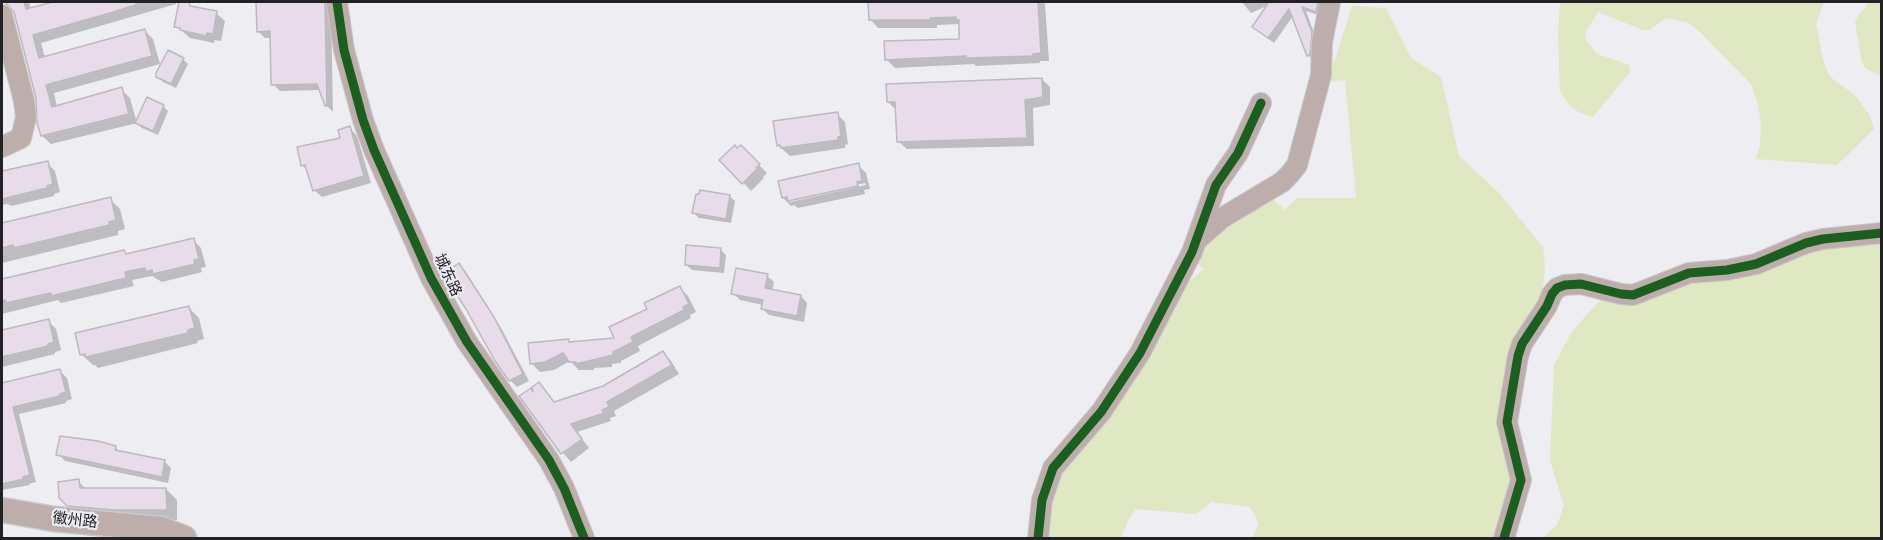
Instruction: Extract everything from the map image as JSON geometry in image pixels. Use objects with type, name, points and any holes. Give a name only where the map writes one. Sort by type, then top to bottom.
[{"type":"main road","name":"徽州路","points":[[2,510],[54,519],[161,529],[184,538]]},
{"type":"street","name":"城东路","points":[[338,2],[344,50],[363,120],[382,169],[431,278],[467,342],[549,460],[564,488],[584,538]]},
{"type":"street","points":[[1196,241],[1222,218],[1282,182],[1297,165],[1321,75],[1322,42],[1330,2]]},
{"type":"street","points":[[2,15],[26,117],[21,138],[2,147]]},
{"type":"street","points":[[1038,538],[1042,500],[1053,468],[1085,431],[1140,353],[1196,241],[1216,184],[1238,153],[1261,103]]},
{"type":"street","points":[[1504,538],[1521,480],[1507,422],[1518,356],[1522,344],[1557,288],[1581,284],[1633,295],[1689,273],[1727,270],[1756,264],[1806,243],[1881,233]]},
{"type":"green space","points":[[1560,2],[1824,2],[1816,24],[1824,63],[1829,75],[1855,95],[1870,116],[1874,129],[1837,165],[1756,159],[1760,145],[1761,124],[1758,104],[1751,84],[1698,30],[1687,22],[1666,18],[1649,30],[1643,30],[1598,12],[1586,32],[1585,39],[1597,54],[1629,65],[1630,72],[1593,117],[1580,113],[1569,105],[1560,91],[1558,35]]},
{"type":"green space","points":[[1870,2],[1881,2],[1881,76],[1865,68],[1862,62],[1855,22]]},
{"type":"green space","points":[[1352,6],[1386,8],[1411,58],[1441,77],[1459,156],[1498,192],[1543,247],[1545,267],[1541,306],[1514,349],[1514,469],[1499,538],[1252,538],[1259,523],[1250,507],[1211,502],[1196,514],[1136,509],[1121,538],[1042,538],[1043,522],[1062,463],[1180,289],[1204,269],[1193,260],[1202,239],[1269,196],[1285,210],[1297,198],[1356,198],[1345,80],[1328,82]]},
{"type":"green space","points":[[1881,238],[1881,538],[1542,538],[1557,525],[1564,506],[1550,460],[1554,365],[1573,330],[1605,295],[1688,280],[1803,249]]},
{"type":"building","points":[[5,2],[24,2],[26,9],[53,2],[136,2],[136,5],[33,35],[39,58],[145,29],[152,56],[46,85],[52,107],[122,87],[129,114],[41,136],[37,123],[36,98],[14,12]]},
{"type":"building","points":[[179,2],[189,2],[190,6],[217,11],[213,34],[207,33],[206,36],[174,27]]},
{"type":"building","points":[[256,2],[325,2],[327,106],[325,106],[317,84],[271,85],[270,31],[257,32]]},
{"type":"building","points":[[868,2],[1038,2],[1041,53],[1033,54],[1033,56],[966,58],[966,56],[885,60],[884,41],[959,39],[959,20],[956,20],[956,17],[930,18],[930,20],[869,20]]},
{"type":"building","points":[[1269,2],[1318,2],[1316,12],[1302,7],[1312,32],[1310,55],[1307,56],[1289,9],[1268,38],[1252,27]]},
{"type":"building","points":[[168,50],[184,58],[171,84],[156,77]]},
{"type":"building","points":[[1042,78],[1043,97],[1025,100],[1027,138],[897,142],[895,102],[887,102],[886,84]]},
{"type":"building","points":[[147,97],[164,105],[153,131],[135,123]]},
{"type":"building","points":[[838,112],[841,136],[838,140],[781,148],[780,145],[777,146],[773,121]]},
{"type":"building","points":[[350,126],[364,176],[313,191],[305,165],[301,166],[297,147],[340,138],[338,130]]},
{"type":"building","points":[[735,145],[737,148],[741,145],[760,164],[742,184],[719,160]]},
{"type":"building","points":[[48,161],[53,184],[47,188],[2,199],[2,171]]},
{"type":"building","points":[[859,163],[862,181],[857,182],[858,186],[788,201],[787,197],[782,198],[778,181]]},
{"type":"building","points":[[700,190],[730,195],[726,219],[692,213],[696,194],[699,194]]},
{"type":"building","points":[[111,197],[116,220],[109,222],[109,225],[14,248],[13,245],[2,248],[2,223]]},
{"type":"building","points":[[194,238],[199,259],[194,260],[195,264],[153,274],[152,270],[146,272],[145,268],[125,272],[126,278],[51,296],[51,293],[6,303],[5,300],[2,301],[2,279],[124,250],[126,254]]},
{"type":"building","points":[[686,245],[721,248],[720,268],[685,265]]},
{"type":"building","points":[[459,263],[494,317],[523,374],[509,381],[443,274]]},
{"type":"building","points":[[736,268],[768,274],[765,288],[801,295],[797,316],[761,309],[763,300],[731,294]]},
{"type":"building","points":[[680,286],[689,304],[683,307],[684,310],[631,337],[633,342],[613,352],[613,355],[576,364],[576,362],[569,362],[563,353],[545,362],[530,364],[528,343],[614,338],[609,327],[647,309],[644,303]]},
{"type":"building","points":[[189,306],[195,328],[188,330],[188,333],[86,357],[85,354],[80,355],[75,333]]},
{"type":"building","points":[[49,319],[54,342],[48,346],[2,357],[2,330]]},
{"type":"building","points":[[663,351],[672,365],[607,402],[609,407],[602,410],[604,413],[571,424],[582,439],[561,454],[519,396],[531,388],[533,392],[532,387],[539,382],[554,402],[603,386]]},
{"type":"building","points":[[60,369],[66,392],[60,396],[13,407],[30,475],[23,477],[24,479],[2,484],[2,383]]},
{"type":"building","points":[[60,436],[98,441],[116,446],[115,450],[165,460],[162,477],[56,455]]},
{"type":"building","points":[[79,479],[80,488],[166,488],[167,510],[114,510],[67,506],[59,498],[58,482]]},
{"type":"cycle path","points":[[337,2],[344,50],[363,120],[431,278],[467,342],[549,460],[564,488],[584,538]]},
{"type":"cycle path","points":[[1038,538],[1042,500],[1053,468],[1101,412],[1140,353],[1192,252],[1216,185],[1238,153],[1261,103]]},
{"type":"cycle path","points":[[1504,538],[1521,480],[1507,422],[1518,356],[1522,344],[1557,288],[1581,284],[1633,295],[1689,273],[1727,270],[1756,264],[1806,243],[1882,233]]}]
